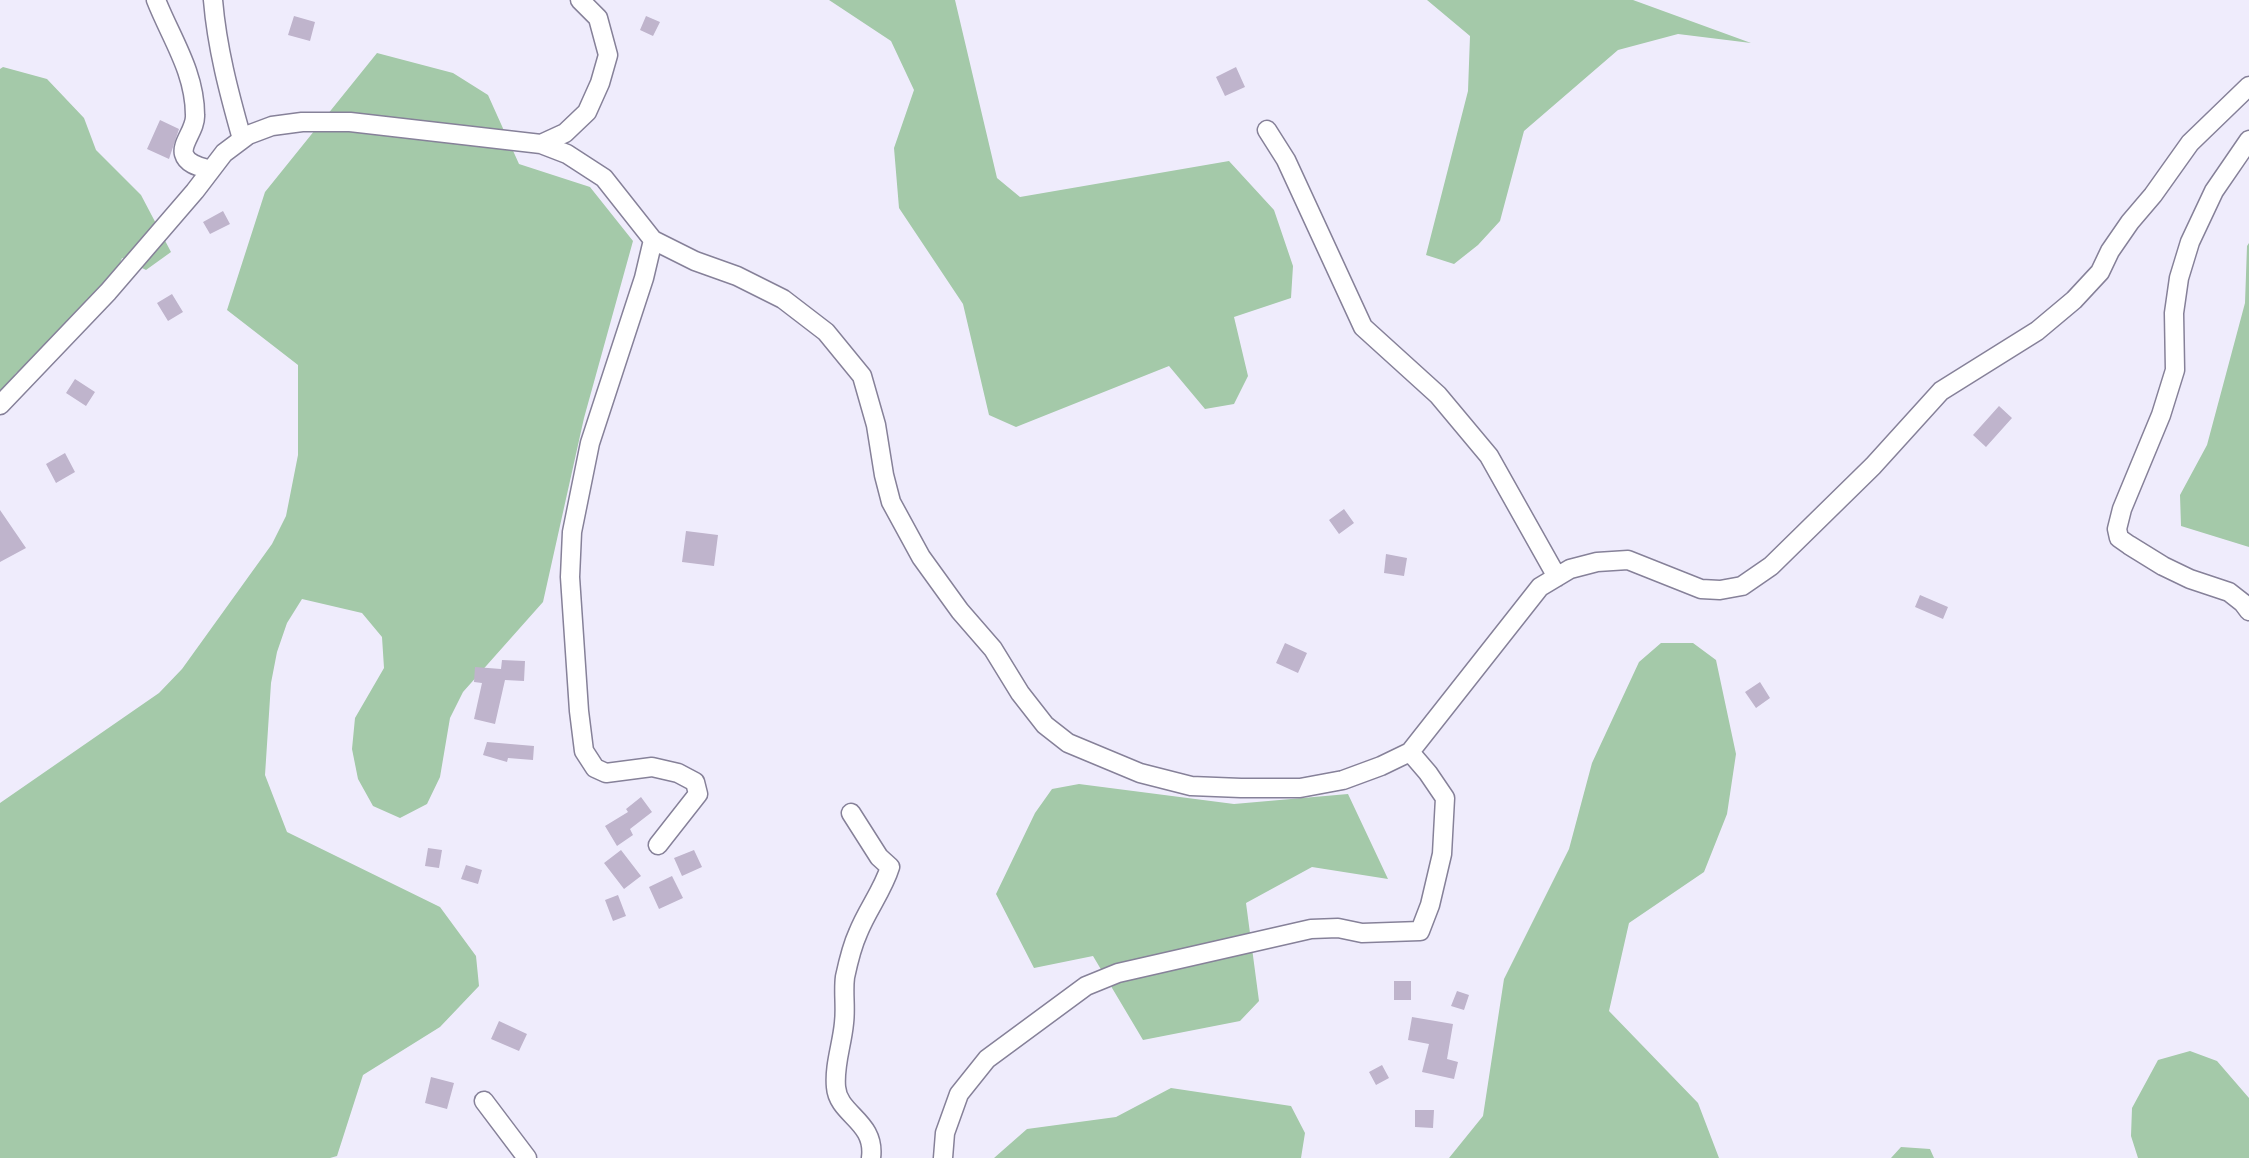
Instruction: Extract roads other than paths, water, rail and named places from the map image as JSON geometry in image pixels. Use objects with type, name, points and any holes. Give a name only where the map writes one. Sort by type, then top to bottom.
[{"type":"street","points":[[156,0],[186,63],[193,96],[194,126],[183,147],[184,156],[189,162],[211,170]]},
{"type":"street","points":[[213,0],[216,32],[242,139]]},
{"type":"street","points":[[541,144],[565,133],[587,112],[600,83],[608,55],[598,18],[580,0]]},
{"type":"street","points":[[0,405],[108,292],[224,153],[242,139],[272,126],[302,122],[350,122],[541,144],[567,154],[604,178],[653,240],[695,261],[737,276],[783,299],[826,332],[862,376],[876,424],[891,502],[921,556],[960,611],[993,649],[1020,693],[1045,725],[1068,743],[1140,773],[1191,786],[1300,788],[1343,780],[1382,766],[1410,752],[1540,587],[1570,569],[1598,562],[1628,560],[1701,589],[1720,590],[1742,586],[1771,566],[1873,466],[1941,391],[2037,331],[2074,300],[2100,272],[2130,222],[2153,195],[2190,143],[2249,86]]},
{"type":"street","points":[[1268,130],[1286,160],[1363,327],[1438,395],[1489,456],[1557,577]]},
{"type":"street","points":[[2249,140],[2214,191],[2190,243],[2179,278],[2174,313],[2175,370],[2116,529],[2119,538],[2163,566],[2190,579],[2229,592],[2249,611]]},
{"type":"street","points":[[653,240],[644,278],[590,443],[572,532],[570,577],[584,751],[595,768],[606,773],[652,767],[678,773],[694,782],[698,794],[658,845]]},
{"type":"street","points":[[943,1158],[945,1133],[959,1094],[987,1059],[1086,986],[1118,973],[1311,929],[1338,928],[1362,933],[1420,931],[1430,905],[1442,854],[1445,798],[1428,772],[1410,752]]},
{"type":"street","points":[[851,813],[874,850],[890,867],[886,880],[857,934],[850,958],[845,979],[844,1025],[836,1068],[836,1090],[844,1105],[871,1137],[872,1158]]},
{"type":"street","points":[[484,1101],[527,1158]]}]
